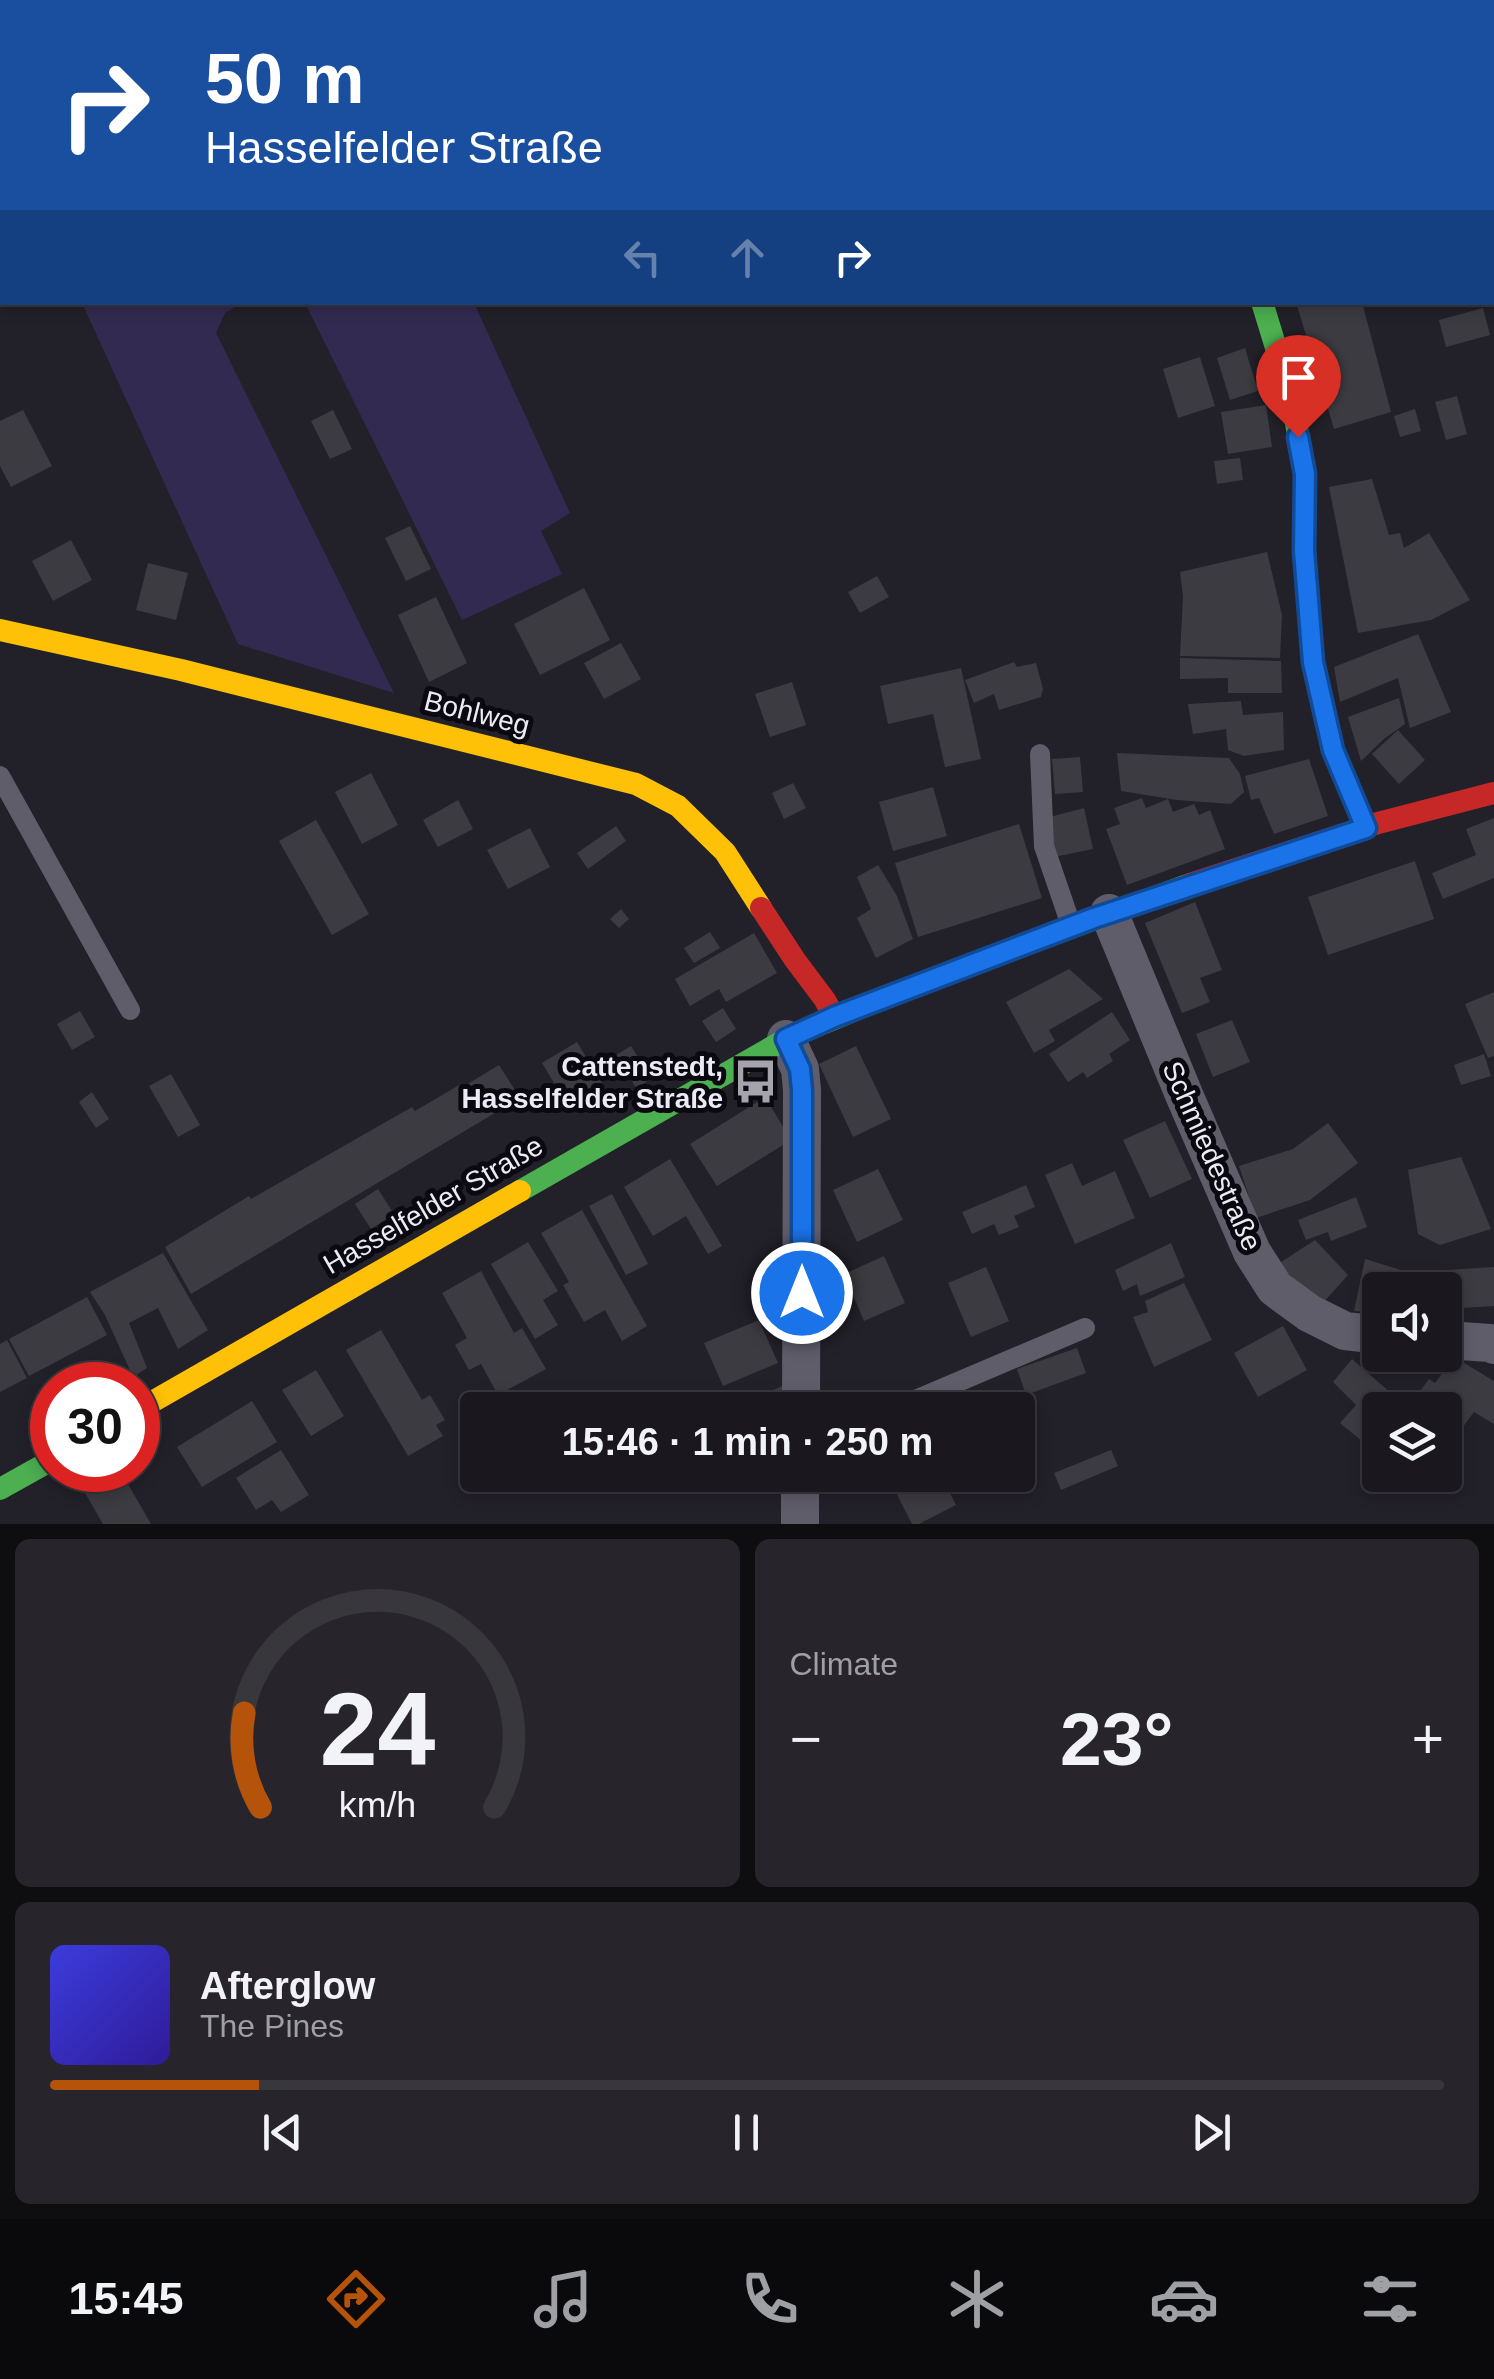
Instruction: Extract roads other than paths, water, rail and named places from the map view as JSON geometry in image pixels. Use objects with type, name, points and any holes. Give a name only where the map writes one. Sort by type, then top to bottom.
[{"type":"main road","points":[[1263,305],[1292,400],[1305,474],[1304,551],[1313,662],[1333,750],[1366,828]]},
{"type":"main road","name":"Bohlweg","points":[[0,630],[181,670],[636,784],[678,806],[724,852],[834,1017]]},
{"type":"main road","name":"Hasselfelder Straße","points":[[160,1397],[786,1039],[834,1017],[1109,913],[1366,828],[1494,794]]},
{"type":"main road","points":[[0,1489],[30,1472]]},
{"type":"street","name":"Schmiedestraße","points":[[1109,913],[1252,1252],[1275,1288],[1309,1313],[1345,1332],[1362,1333]]},
{"type":"street","points":[[786,1039],[800,1069],[802,1090],[801,1392]]},
{"type":"street","points":[[1462,1340],[1493,1341]]},
{"type":"street","points":[[800,1492],[800,1524]]},
{"type":"lane","points":[[1040,754],[1044,846],[1072,927]]},
{"type":"lane","points":[[0,776],[130,1010]]},
{"type":"lane","points":[[934,1392],[1084,1328]]},
{"type":"place","name":"Cattenstedt, Hasselfelder Straße","points":[[756,1082]]}]
